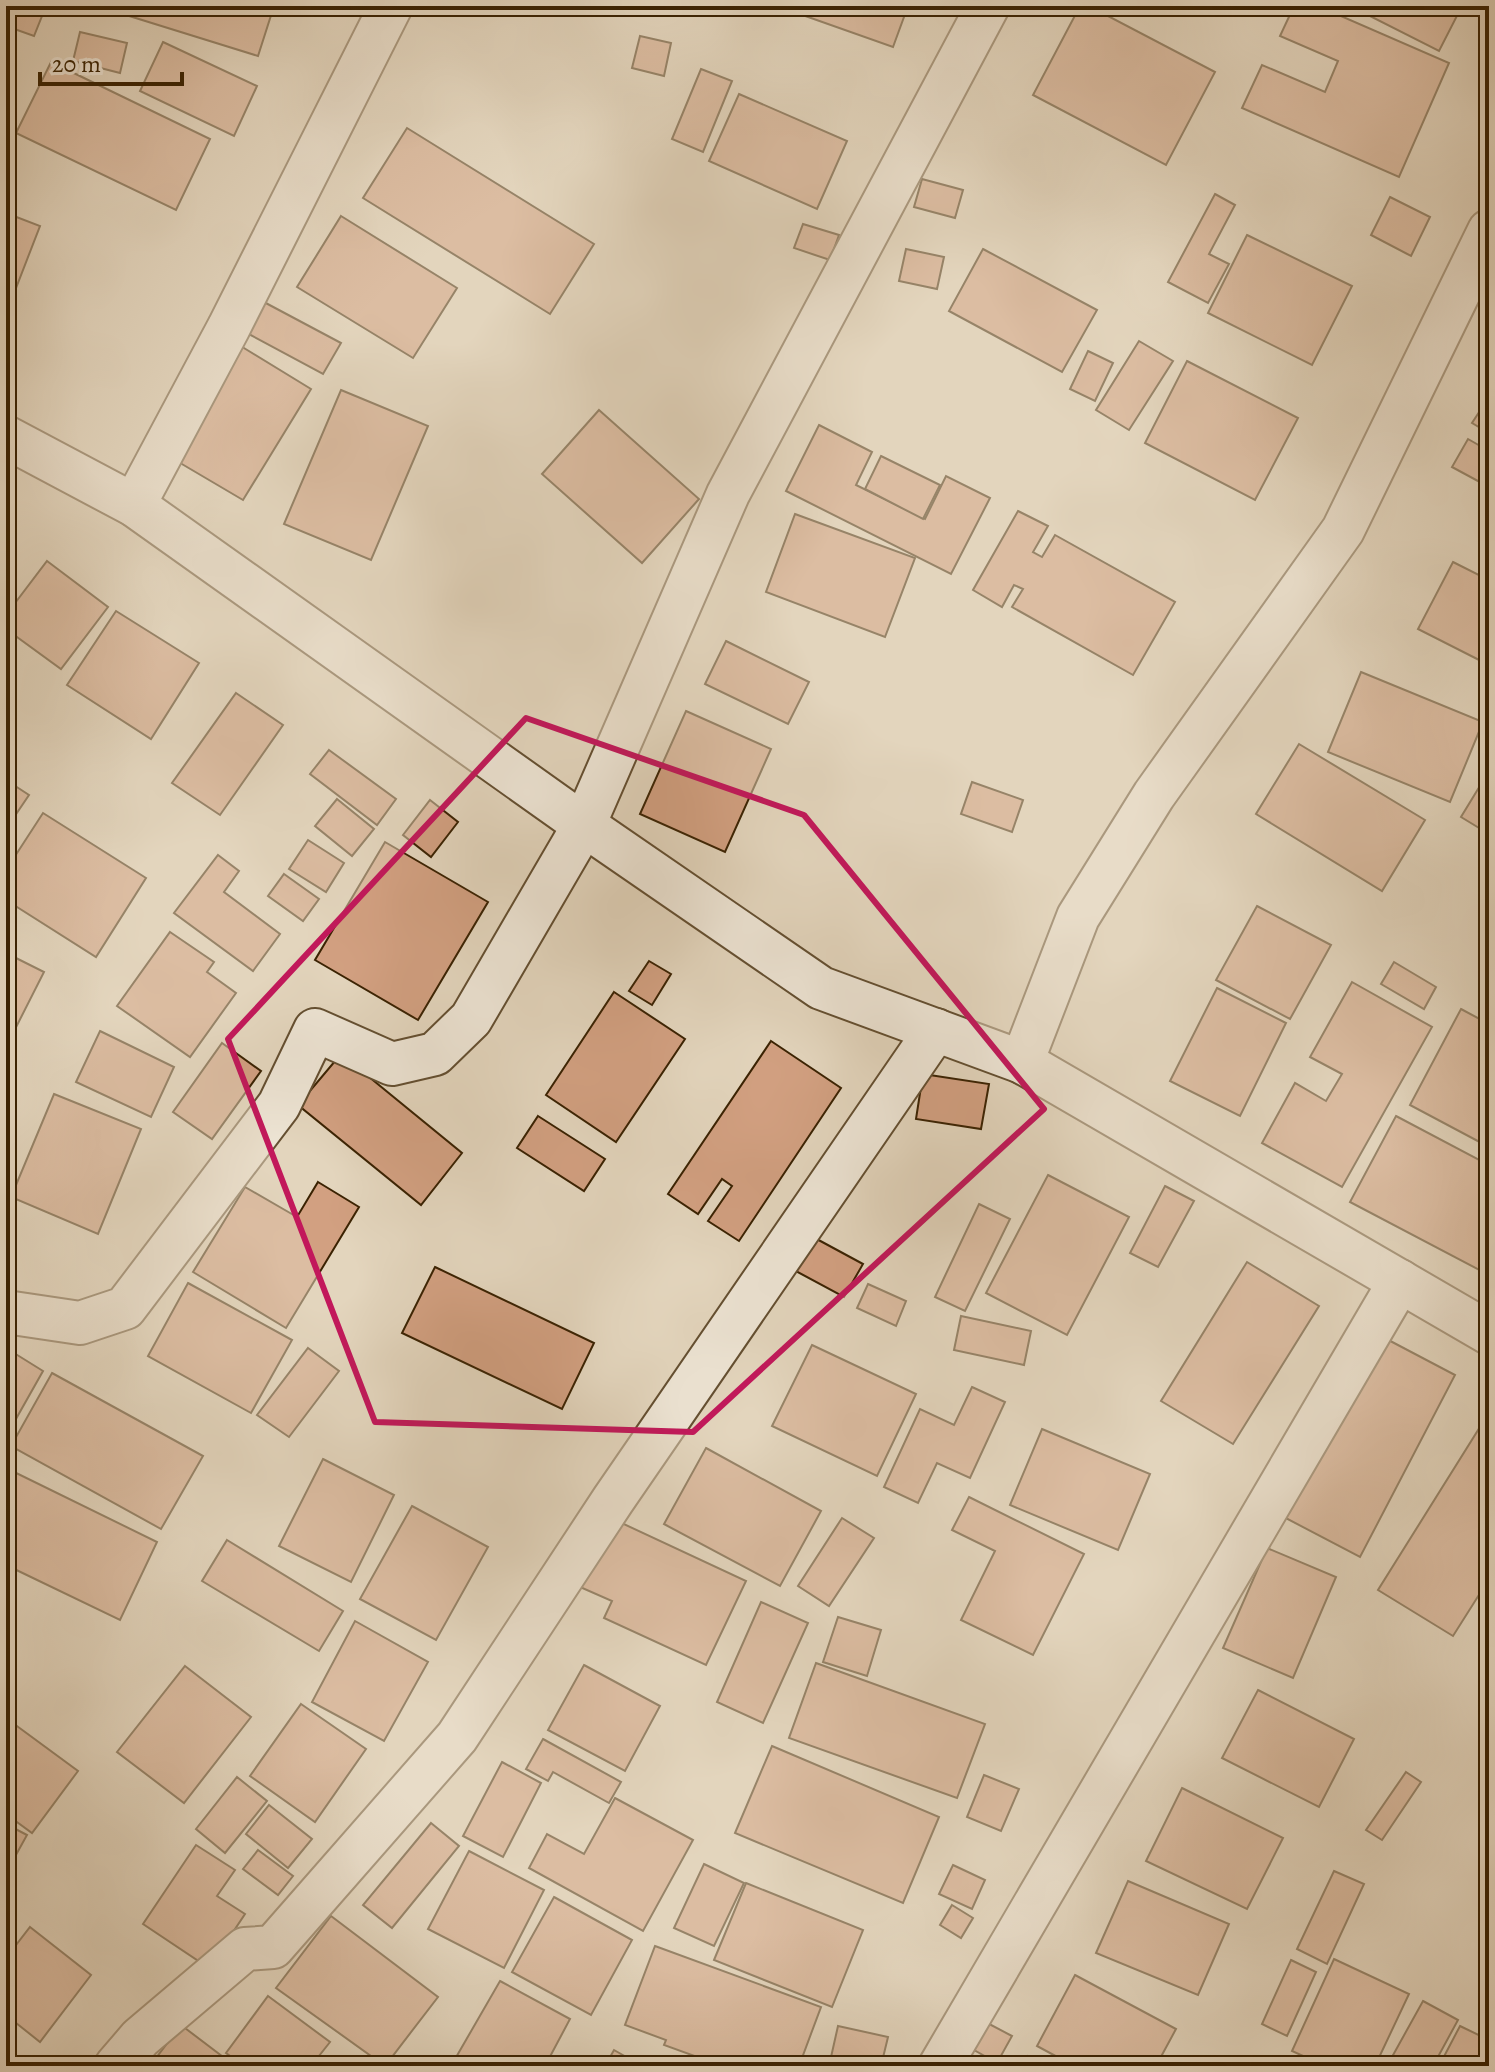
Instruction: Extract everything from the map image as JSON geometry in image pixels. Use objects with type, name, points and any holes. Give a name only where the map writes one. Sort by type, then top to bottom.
[{"type":"street","points":[[134,505],[229,327],[391,6]]},
{"type":"street","points":[[6,1312],[80,1323],[125,1308],[279,1105],[315,1030],[392,1064],[435,1054],[471,1019],[584,825],[728,494],[988,6]]},
{"type":"street","points":[[1022,1062],[1078,917],[1154,795],[1343,530],[1489,231]]},
{"type":"street","points":[[6,437],[134,505],[584,825],[821,988],[1022,1062],[1489,1333]]},
{"type":"street","points":[[116,2066],[140,2038],[245,1949],[273,1947],[457,1737],[613,1500],[936,1030]]},
{"type":"street","points":[[940,2066],[1400,1281]]},
{"type":"highlighted area","points":[[526,718],[804,815],[1044,1109],[693,1432],[375,1422],[228,1039]]},
{"type":"building","points":[[6,6],[46,6],[34,36],[6,26]]},
{"type":"building","points":[[97,6],[274,6],[258,56]]},
{"type":"building","points":[[777,6],[908,6],[893,47]]},
{"type":"building","points":[[1080,6],[1089,6],[1215,72],[1166,165],[1033,95]]},
{"type":"building","points":[[1294,6],[1318,6],[1449,63],[1399,177],[1242,108],[1262,65],[1325,92],[1338,61],[1280,36]]},
{"type":"building","points":[[1362,6],[1462,6],[1439,51],[1360,11]]},
{"type":"building","points":[[80,32],[127,43],[120,73],[73,61]]},
{"type":"building","points":[[640,36],[671,43],[664,76],[632,68]]},
{"type":"building","points":[[163,42],[257,86],[234,136],[140,91]]},
{"type":"building","points":[[51,62],[210,139],[176,210],[16,133]]},
{"type":"building","points":[[701,69],[732,81],[703,152],[672,139]]},
{"type":"building","points":[[739,94],[847,141],[817,209],[709,161]]},
{"type":"building","points":[[407,128],[594,244],[550,314],[363,198]]},
{"type":"building","points":[[922,179],[963,190],[955,218],[914,207]]},
{"type":"building","points":[[1215,194],[1235,205],[1209,254],[1229,264],[1208,303],[1168,282]]},
{"type":"building","points":[[1390,197],[1430,217],[1411,256],[1371,235]]},
{"type":"building","points":[[6,213],[40,226],[6,314]]},
{"type":"building","points":[[341,216],[457,288],[413,358],[297,287]]},
{"type":"building","points":[[803,224],[839,235],[830,260],[794,248]]},
{"type":"building","points":[[1247,235],[1352,286],[1312,365],[1208,313]]},
{"type":"building","points":[[906,249],[944,257],[937,289],[899,281]]},
{"type":"building","points":[[983,249],[1097,310],[1062,372],[949,311]]},
{"type":"building","points":[[262,301],[341,343],[323,374],[245,332]]},
{"type":"building","points":[[1139,341],[1173,361],[1129,430],[1096,410]]},
{"type":"building","points":[[239,345],[311,389],[243,500],[170,457]]},
{"type":"building","points":[[1088,351],[1113,363],[1095,401],[1070,389]]},
{"type":"building","points":[[1187,361],[1298,418],[1255,500],[1145,443]]},
{"type":"building","points":[[341,390],[428,426],[371,560],[284,524]]},
{"type":"building","points":[[1489,397],[1489,433],[1472,423]]},
{"type":"building","points":[[599,410],[699,499],[642,563],[542,474]]},
{"type":"building","points":[[819,425],[872,452],[856,485],[925,519],[946,476],[990,498],[951,574],[786,491]]},
{"type":"building","points":[[1468,439],[1489,451],[1489,487],[1452,467]]},
{"type":"building","points":[[881,456],[940,485],[923,519],[865,489]]},
{"type":"building","points":[[1018,511],[1048,526],[1033,552],[1042,557],[1055,535],[1175,602],[1133,675],[1012,607],[1023,589],[1014,585],[1002,607],[973,590]]},
{"type":"building","points":[[795,514],[915,558],[885,637],[766,592]]},
{"type":"building","points":[[47,561],[108,607],[61,669],[6,629],[6,615]]},
{"type":"building","points":[[1453,562],[1489,580],[1489,665],[1418,629]]},
{"type":"building","points":[[116,611],[199,663],[151,739],[67,685]]},
{"type":"building","points":[[726,641],[809,682],[788,724],[705,684]]},
{"type":"building","points":[[1361,672],[1483,722],[1450,802],[1328,752]]},
{"type":"building","points":[[236,693],[283,725],[220,815],[172,783]]},
{"type":"building","points":[[686,711],[771,749],[725,852],[640,814]]},
{"type":"building","points":[[1299,744],[1425,820],[1382,891],[1256,814]]},
{"type":"building","points":[[329,750],[396,799],[377,825],[310,774]]},
{"type":"building","points":[[1489,771],[1489,834],[1461,817]]},
{"type":"building","points":[[6,780],[29,795],[6,829]]},
{"type":"building","points":[[972,782],[1023,800],[1012,832],[961,814]]},
{"type":"building","points":[[337,799],[374,829],[352,856],[315,826]]},
{"type":"building","points":[[430,800],[458,822],[431,857],[403,835]]},
{"type":"building","points":[[43,813],[146,878],[96,957],[6,900],[6,870]]},
{"type":"building","points":[[308,840],[344,863],[326,892],[289,869]]},
{"type":"building","points":[[385,842],[488,902],[418,1020],[315,960]]},
{"type":"building","points":[[218,855],[239,871],[224,892],[280,934],[253,971],[174,913]]},
{"type":"building","points":[[284,874],[319,899],[303,921],[268,896]]},
{"type":"building","points":[[1257,906],[1331,945],[1290,1019],[1216,980]]},
{"type":"building","points":[[170,932],[214,962],[207,972],[236,993],[190,1057],[117,1006]]},
{"type":"building","points":[[6,953],[44,972],[6,1047]]},
{"type":"building","points":[[649,961],[671,974],[652,1005],[629,991]]},
{"type":"building","points":[[1394,962],[1436,987],[1424,1009],[1381,984]]},
{"type":"building","points":[[1352,982],[1432,1027],[1342,1187],[1262,1143],[1295,1083],[1326,1101],[1342,1074],[1310,1057]]},
{"type":"building","points":[[1217,988],[1286,1023],[1240,1116],[1170,1081]]},
{"type":"building","points":[[614,992],[685,1039],[616,1142],[546,1095]]},
{"type":"building","points":[[1461,1009],[1489,1024],[1489,1147],[1410,1105]]},
{"type":"building","points":[[100,1031],[174,1067],[151,1117],[76,1082]]},
{"type":"building","points":[[771,1041],[841,1088],[739,1241],[708,1221],[732,1186],[722,1179],[698,1214],[668,1194]]},
{"type":"building","points":[[222,1043],[261,1071],[212,1139],[173,1112]]},
{"type":"building","points":[[341,1054],[462,1153],[421,1205],[298,1105]]},
{"type":"building","points":[[923,1074],[989,1084],[981,1129],[916,1119]]},
{"type":"building","points":[[54,1094],[141,1129],[98,1234],[11,1197]]},
{"type":"building","points":[[538,1116],[605,1159],[584,1191],[517,1148]]},
{"type":"building","points":[[1396,1116],[1489,1165],[1489,1275],[1350,1202]]},
{"type":"building","points":[[1048,1175],[1129,1217],[1067,1335],[986,1293]]},
{"type":"building","points":[[318,1182],[359,1207],[286,1328],[193,1272],[245,1187],[297,1217]]},
{"type":"building","points":[[1165,1186],[1194,1201],[1158,1267],[1130,1253]]},
{"type":"building","points":[[979,1204],[1010,1219],[965,1311],[935,1297]]},
{"type":"building","points":[[813,1237],[863,1264],[844,1297],[794,1270]]},
{"type":"building","points":[[1247,1262],[1319,1306],[1233,1444],[1161,1401]]},
{"type":"building","points":[[435,1267],[594,1343],[562,1409],[402,1333]]},
{"type":"building","points":[[188,1283],[292,1340],[251,1413],[148,1356]]},
{"type":"building","points":[[868,1284],[906,1301],[896,1326],[857,1308]]},
{"type":"building","points":[[961,1316],[1031,1331],[1024,1365],[954,1350]]},
{"type":"building","points":[[1377,1334],[1455,1375],[1360,1557],[1280,1515]]},
{"type":"building","points":[[812,1345],[916,1394],[877,1476],[772,1426]]},
{"type":"building","points":[[6,1348],[43,1371],[8,1433],[6,1431]]},
{"type":"building","points":[[308,1348],[339,1371],[289,1437],[257,1415]]},
{"type":"building","points":[[52,1373],[203,1456],[161,1529],[11,1446]]},
{"type":"building","points":[[972,1387],[1005,1402],[970,1478],[937,1463],[918,1503],[884,1487],[920,1409],[954,1425]]},
{"type":"building","points":[[1480,1427],[1489,1433],[1489,1579],[1453,1636],[1378,1590]]},
{"type":"building","points":[[1042,1429],[1150,1474],[1118,1550],[1010,1505]]},
{"type":"building","points":[[706,1448],[821,1511],[780,1586],[664,1524]]},
{"type":"building","points":[[323,1459],[394,1495],[351,1582],[279,1546]]},
{"type":"building","points":[[6,1468],[157,1542],[120,1620],[6,1565]]},
{"type":"building","points":[[969,1497],[1084,1554],[1033,1655],[961,1620],[995,1551],[952,1530]]},
{"type":"building","points":[[412,1506],[488,1547],[436,1640],[360,1599]]},
{"type":"building","points":[[842,1518],[874,1538],[829,1606],[798,1586]]},
{"type":"building","points":[[613,1519],[746,1581],[706,1665],[604,1618],[612,1601],[580,1587]]},
{"type":"building","points":[[227,1540],[343,1611],[319,1651],[202,1581]]},
{"type":"building","points":[[1267,1548],[1336,1577],[1293,1678],[1223,1648]]},
{"type":"building","points":[[761,1602],[808,1623],[763,1723],[717,1702]]},
{"type":"building","points":[[838,1617],[881,1630],[867,1676],[823,1662]]},
{"type":"building","points":[[355,1621],[428,1662],[384,1741],[312,1702]]},
{"type":"building","points":[[816,1663],[985,1724],[957,1798],[789,1738]]},
{"type":"building","points":[[584,1665],[660,1706],[625,1771],[548,1730]]},
{"type":"building","points":[[185,1666],[251,1717],[184,1803],[117,1752]]},
{"type":"building","points":[[1258,1690],[1354,1739],[1319,1807],[1222,1758]]},
{"type":"building","points":[[301,1704],[366,1749],[315,1822],[250,1776]]},
{"type":"building","points":[[6,1718],[78,1771],[32,1833],[6,1814]]},
{"type":"building","points":[[543,1739],[621,1782],[609,1803],[553,1772],[548,1781],[526,1769]]},
{"type":"building","points":[[772,1746],[939,1817],[903,1903],[735,1833]]},
{"type":"building","points":[[502,1762],[541,1783],[503,1857],[463,1836]]},
{"type":"building","points":[[1406,1772],[1421,1782],[1382,1840],[1366,1830]]},
{"type":"building","points":[[984,1775],[1019,1789],[1001,1831],[967,1817]]},
{"type":"building","points":[[237,1777],[267,1801],[225,1853],[196,1829]]},
{"type":"building","points":[[1182,1788],[1283,1838],[1247,1909],[1146,1861]]},
{"type":"building","points":[[615,1798],[693,1840],[643,1931],[529,1868],[547,1834],[584,1854]]},
{"type":"building","points":[[269,1805],[312,1839],[288,1868],[246,1834]]},
{"type":"building","points":[[431,1823],[459,1846],[392,1928],[363,1905]]},
{"type":"building","points":[[6,1824],[27,1835],[6,1873]]},
{"type":"building","points":[[196,1845],[235,1870],[217,1896],[245,1914],[209,1968],[143,1924]]},
{"type":"building","points":[[258,1850],[293,1876],[278,1895],[243,1869]]},
{"type":"building","points":[[469,1851],[544,1890],[504,1968],[428,1929]]},
{"type":"building","points":[[704,1864],[744,1883],[714,1946],[674,1928]]},
{"type":"building","points":[[953,1865],[985,1880],[972,1909],[939,1894]]},
{"type":"building","points":[[1334,1871],[1364,1884],[1327,1964],[1297,1949]]},
{"type":"building","points":[[1128,1881],[1229,1924],[1198,1995],[1096,1953]]},
{"type":"building","points":[[746,1883],[863,1930],[832,2007],[714,1960]]},
{"type":"building","points":[[554,1897],[632,1940],[591,2015],[512,1972]]},
{"type":"building","points":[[952,1905],[973,1918],[961,1938],[940,1925]]},
{"type":"building","points":[[331,1916],[438,1997],[385,2066],[276,1988]]},
{"type":"building","points":[[30,1927],[91,1975],[40,2042],[6,2015],[6,1958]]},
{"type":"building","points":[[655,1946],[821,2007],[799,2066],[722,2066],[664,2045],[666,2040],[625,2025]]},
{"type":"building","points":[[1334,1959],[1409,1994],[1375,2066],[1325,2066],[1292,2051]]},
{"type":"building","points":[[1291,1960],[1316,1972],[1287,2036],[1262,2024]]},
{"type":"building","points":[[1075,1975],[1176,2029],[1156,2066],[1074,2066],[1037,2046]]},
{"type":"building","points":[[500,1981],[570,2019],[545,2066],[451,2066]]},
{"type":"building","points":[[268,1996],[330,2042],[311,2066],[244,2066],[226,2053]]},
{"type":"building","points":[[1423,2001],[1458,2020],[1433,2066],[1387,2066]]},
{"type":"building","points":[[974,2016],[1012,2036],[997,2063],[960,2042]]},
{"type":"building","points":[[181,2025],[235,2066],[150,2066]]},
{"type":"building","points":[[838,2026],[888,2037],[881,2066],[829,2066]]},
{"type":"building","points":[[1460,2026],[1489,2040],[1489,2066],[1439,2066]]},
{"type":"building","points":[[614,2050],[642,2066],[605,2066]]},
{"type":"building","points":[[1028,2056],[1045,2066],[1022,2066]]}]
